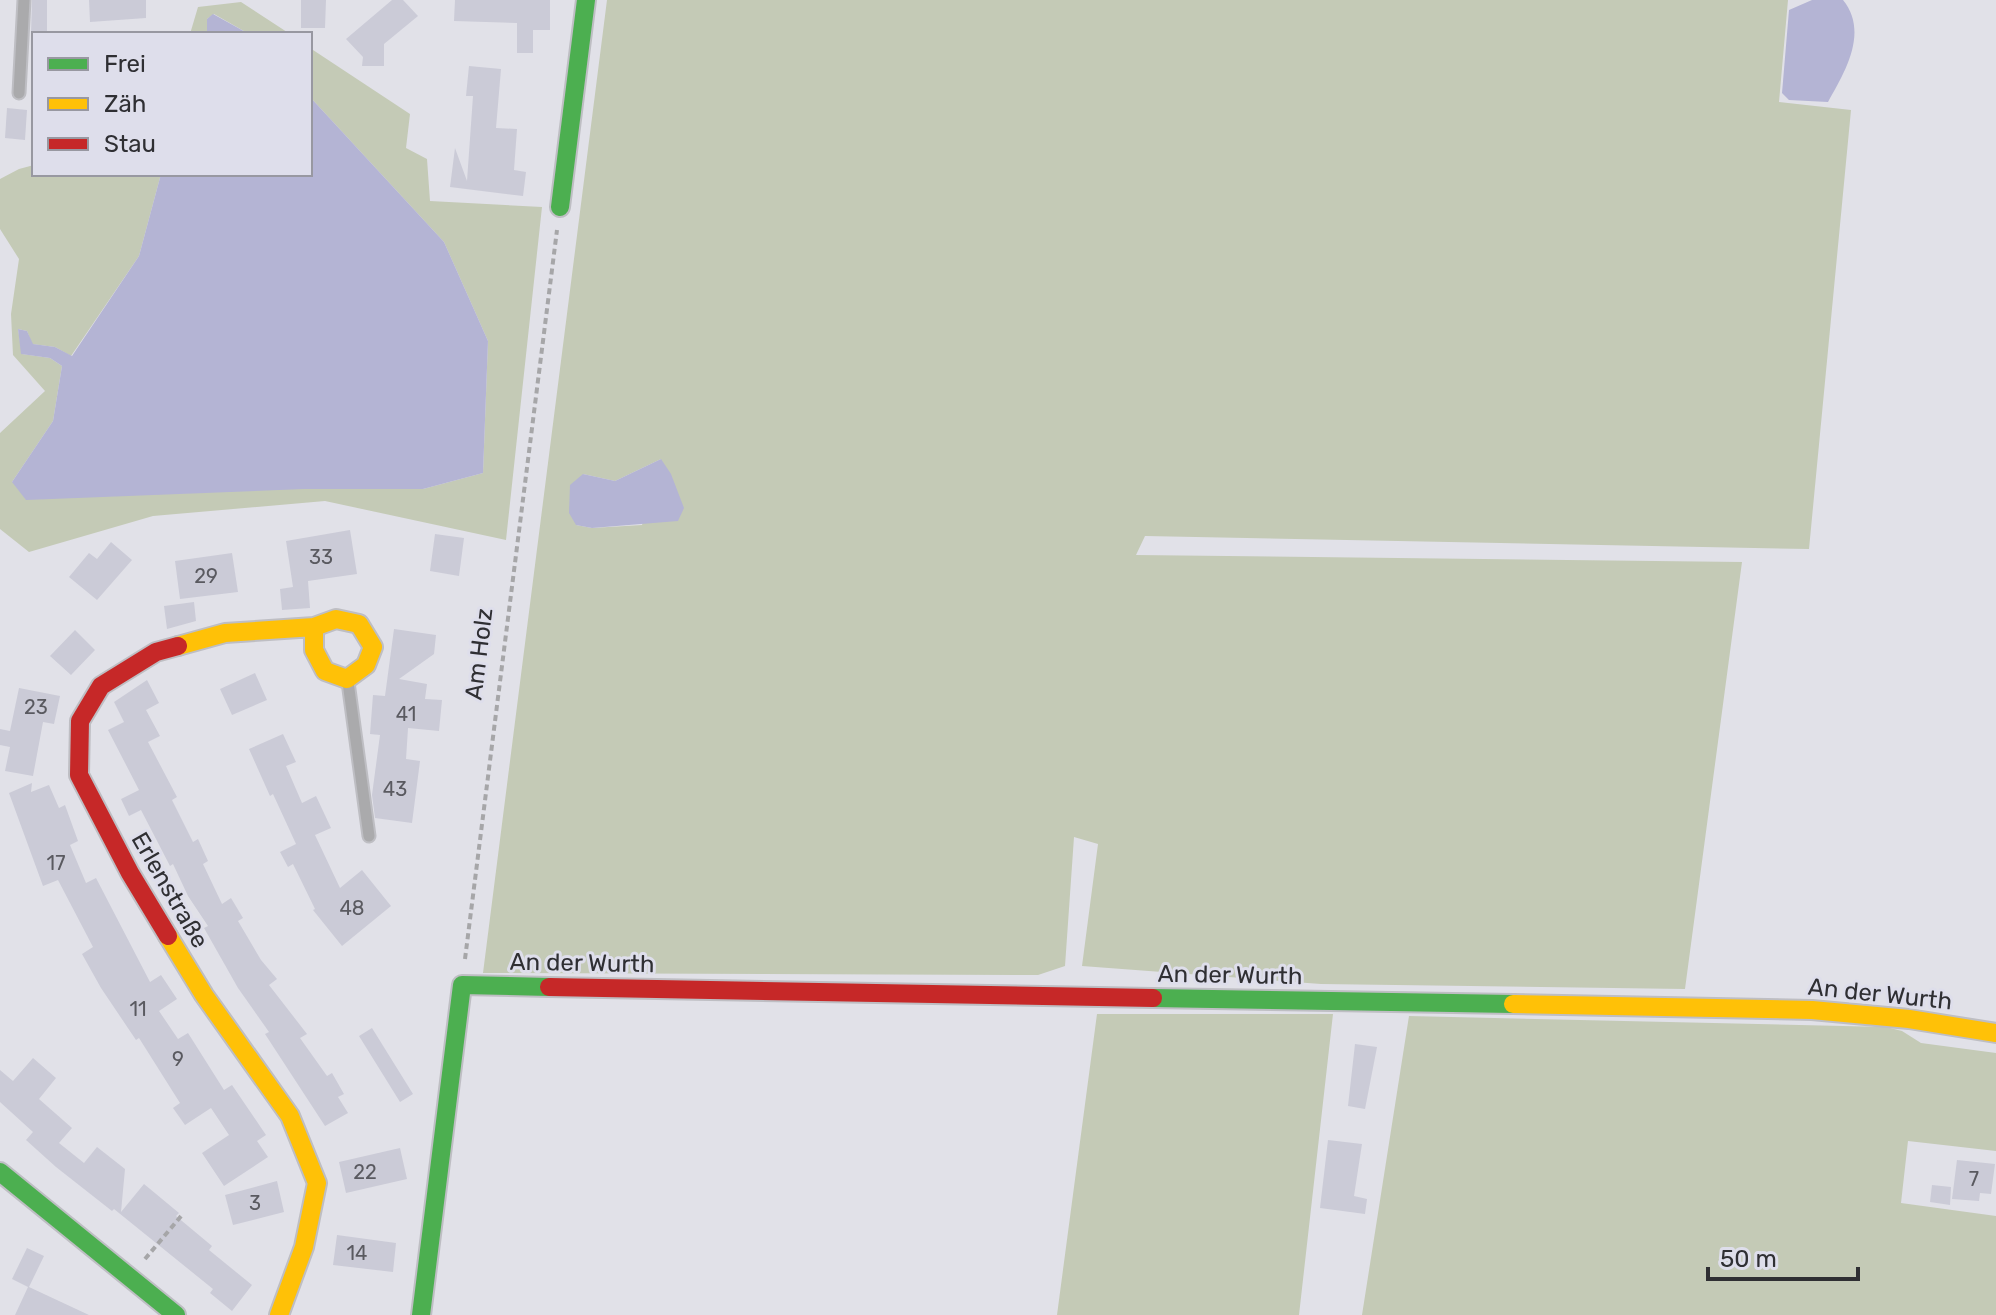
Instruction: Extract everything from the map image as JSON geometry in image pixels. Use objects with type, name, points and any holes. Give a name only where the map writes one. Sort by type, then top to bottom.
[{"type":"street","points":[[560,207],[586,0]]},
{"type":"street","name":"Erlenstraße","points":[[279,1315],[304,1247],[317,1183],[290,1116],[204,995],[130,873],[79,775],[80,721],[101,686],[156,652],[225,633],[314,627],[336,619],[359,624],[373,647],[366,665],[347,679]]},
{"type":"street","points":[[314,627],[314,650],[325,671],[347,679]]},
{"type":"street","points":[[421,1315],[462,985]]},
{"type":"street","name":"An der Wurth","points":[[462,985],[1812,1010],[1909,1019],[1996,1033]]},
{"type":"street","points":[[0,1172],[176,1315]]},
{"type":"lane","points":[[19,93],[24,0]]},
{"type":"lane","points":[[347,679],[369,836]]},
{"type":"path","name":"Am Holz","points":[[462,985],[560,207]]},
{"type":"path","points":[[165,1236],[182,1215]]},
{"type":"green space","points":[[607,0],[1788,0],[1779,102],[1851,110],[1809,549],[1145,536],[1136,555],[1742,562],[1685,989],[1321,984],[1082,966],[1098,844],[1074,837],[1065,966],[1038,975],[483,973]],"holes":[[[661,459],[642,525],[592,528],[576,525],[583,474],[615,481]]]},
{"type":"green space","points":[[241,2],[287,32],[246,32],[214,14],[207,19],[207,32],[191,32],[198,7]]},
{"type":"green space","points":[[312,49],[410,114],[406,148],[427,159],[430,201],[542,207],[506,540],[325,501],[153,516],[29,552],[0,529],[0,433],[45,391],[13,355],[11,314],[19,259],[0,229],[0,179],[32,166],[32,176],[160,176],[139,256],[71,356],[55,347],[32,344],[27,331],[18,329],[22,354],[50,358],[62,366],[53,421],[12,482],[423,489],[483,473],[488,341],[444,242],[312,99]]},
{"type":"green space","points":[[1097,1014],[1333,1014],[1299,1315],[1057,1315]]},
{"type":"green space","points":[[1409,1016],[1886,1027],[1902,1031],[1921,1043],[1996,1053],[1996,1151],[1908,1141],[1901,1203],[1996,1216],[1996,1315],[1362,1315]]},
{"type":"water","points":[[1812,0],[1843,0],[1851,12],[1854,25],[1852,52],[1828,102],[1789,100],[1782,93],[1789,10]]},
{"type":"water","points":[[213,14],[245,32],[207,32],[207,19]]},
{"type":"water","points":[[312,99],[444,242],[488,341],[483,473],[423,489],[304,489],[26,500],[12,482],[53,421],[62,366],[50,358],[21,354],[18,329],[27,331],[33,344],[55,347],[72,356],[139,256],[160,176],[312,176]]},
{"type":"water","points":[[661,459],[671,474],[684,508],[678,521],[592,528],[576,525],[569,513],[570,485],[583,474],[615,481]]},
{"type":"building","points":[[32,0],[47,0],[47,32],[31,34]]},
{"type":"building","points":[[89,0],[146,0],[146,18],[90,22]]},
{"type":"building","points":[[301,0],[326,0],[325,28],[301,28]]},
{"type":"building","points":[[392,0],[403,0],[418,16],[384,44],[384,66],[362,66],[363,57],[346,39]]},
{"type":"building","points":[[455,0],[550,0],[550,30],[533,30],[533,53],[517,53],[517,23],[454,21]]},
{"type":"building","points":[[469,66],[501,69],[496,128],[517,129],[514,170],[526,172],[523,196],[450,187],[455,148],[467,181],[473,96],[466,96]]},
{"type":"building","points":[[7,108],[27,110],[25,140],[5,138]]},
{"type":"building","points":[[350,530],[357,574],[308,581],[310,608],[282,610],[280,589],[293,587],[286,541]]},
{"type":"building","points":[[435,534],[464,538],[459,576],[430,571]]},
{"type":"building","points":[[111,542],[132,560],[97,600],[69,577],[89,553],[97,559]]},
{"type":"building","points":[[232,553],[238,592],[180,599],[175,561]]},
{"type":"building","points":[[194,602],[196,621],[167,629],[164,606]]},
{"type":"building","points":[[394,629],[436,635],[434,654],[399,679],[427,684],[425,699],[442,700],[439,731],[408,728],[406,759],[420,761],[412,823],[375,818],[372,795],[380,735],[370,734],[373,695],[385,696]]},
{"type":"building","points":[[75,630],[95,650],[71,675],[50,656]]},
{"type":"building","points":[[255,673],[267,700],[232,715],[220,689]]},
{"type":"building","points":[[147,680],[159,703],[146,710],[160,736],[148,742],[177,797],[172,800],[193,842],[198,839],[208,861],[203,864],[222,904],[231,898],[243,918],[238,921],[261,960],[277,979],[269,985],[307,1034],[300,1038],[327,1076],[332,1073],[344,1094],[338,1097],[348,1113],[325,1126],[265,1034],[269,1032],[238,988],[204,928],[208,926],[188,896],[173,864],[170,866],[141,810],[129,816],[121,799],[139,790],[108,730],[124,722],[114,702]]},
{"type":"building","points":[[19,688],[60,696],[54,724],[43,722],[33,776],[5,771],[10,747],[0,745],[0,729],[10,731]]},
{"type":"building","points":[[283,734],[296,762],[286,766],[302,803],[316,796],[331,828],[315,835],[340,888],[362,870],[391,906],[342,946],[313,910],[293,864],[288,867],[280,852],[296,844],[249,749]]},
{"type":"building","points":[[32,783],[31,792],[49,785],[59,808],[65,805],[78,841],[70,845],[86,883],[96,878],[150,982],[161,975],[177,999],[159,1011],[178,1039],[188,1033],[224,1090],[232,1085],[266,1135],[257,1141],[268,1157],[224,1186],[202,1153],[229,1135],[211,1108],[185,1125],[173,1108],[180,1103],[139,1038],[136,1040],[101,988],[82,954],[93,947],[58,880],[43,886],[9,793]]},
{"type":"building","points":[[372,1028],[413,1094],[400,1102],[359,1036]]},
{"type":"building","points":[[1355,1044],[1377,1047],[1365,1109],[1348,1106]]},
{"type":"building","points":[[33,1058],[56,1078],[39,1099],[72,1128],[59,1143],[84,1163],[97,1147],[125,1169],[121,1212],[144,1184],[179,1213],[176,1216],[212,1246],[209,1250],[252,1285],[232,1311],[210,1293],[213,1289],[114,1209],[112,1211],[56,1167],[26,1140],[33,1132],[0,1102],[0,1070],[13,1081]]},
{"type":"building","points":[[1328,1140],[1362,1144],[1354,1196],[1367,1199],[1365,1214],[1320,1208]]},
{"type":"building","points":[[400,1148],[407,1179],[346,1193],[339,1162]]},
{"type":"building","points":[[1957,1160],[1995,1164],[1991,1194],[1980,1193],[1979,1201],[1952,1199]]},
{"type":"building","points":[[277,1181],[284,1212],[233,1225],[225,1195]]},
{"type":"building","points":[[1932,1185],[1951,1187],[1950,1205],[1930,1202]]},
{"type":"building","points":[[337,1235],[396,1243],[393,1272],[333,1265]]},
{"type":"building","points":[[27,1248],[44,1256],[29,1287],[89,1315],[15,1315],[28,1287],[12,1279]]},
{"type":"traffic: fast","points":[[560,207],[586,0]]},
{"type":"traffic: fast","points":[[421,1315],[462,985],[549,987]]},
{"type":"traffic: fast","points":[[1153,998],[1513,1004]]},
{"type":"traffic: fast","points":[[0,1172],[176,1315]]},
{"type":"traffic: slow","points":[[178,646],[225,633],[314,627],[336,619],[359,624],[373,647],[366,665],[347,679],[325,671],[314,650],[314,627]]},
{"type":"traffic: slow","points":[[168,936],[204,995],[290,1116],[317,1183],[304,1247],[279,1315]]},
{"type":"traffic: slow","points":[[1513,1004],[1812,1010],[1909,1019],[1996,1033]]},
{"type":"traffic: jam","points":[[168,936],[130,873],[79,775],[80,721],[101,686],[156,652],[178,646]]},
{"type":"traffic: jam","points":[[549,987],[1153,998]]}]
